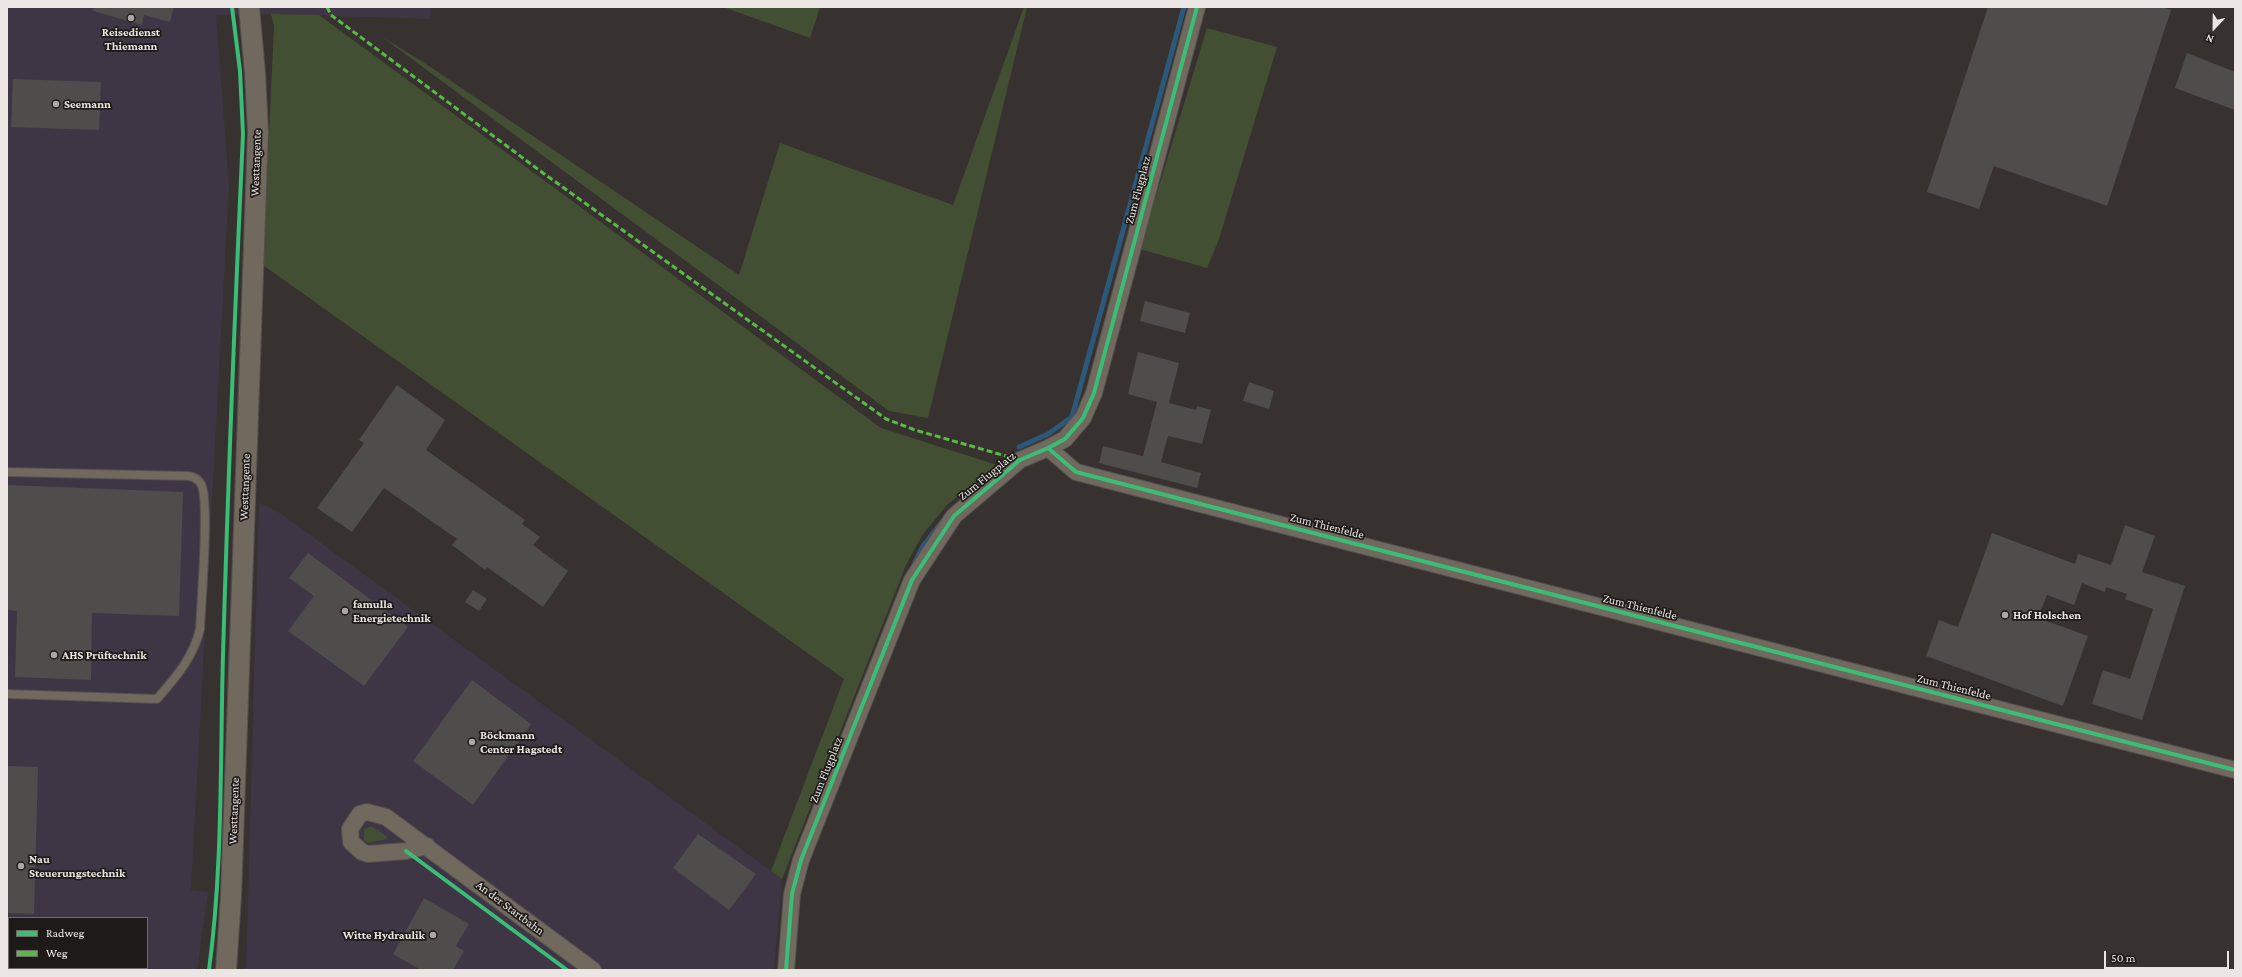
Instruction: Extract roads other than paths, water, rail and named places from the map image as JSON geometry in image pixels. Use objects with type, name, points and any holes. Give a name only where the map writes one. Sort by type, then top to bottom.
[{"type":"street","name":"Westtangente","points":[[226,969],[232,888],[258,132],[255,72],[249,7]]},
{"type":"street","name":"Zum Flugplatz","points":[[786,970],[792,894],[801,860],[912,580],[954,516],[1020,460],[1065,439],[1083,418],[1094,393],[1197,7]]},
{"type":"street","name":"Zum Thienfelde","points":[[1048,448],[1076,472],[2235,770]]},
{"type":"street","name":"An der Startbahn","points":[[427,846],[593,970]]},
{"type":"lane","points":[[7,472],[189,476],[196,478],[202,485],[205,509],[200,629],[190,657],[178,675],[157,699],[7,694]]},
{"type":"waterway","points":[[1019,447],[1048,434],[1072,417],[1184,7]]},
{"type":"waterway","points":[[915,562],[923,546],[948,514]]},
{"type":"place","name":"Reisedienst Thiemann","points":[[131,18]]},
{"type":"place","name":"Seemann","points":[[56,104]]},
{"type":"place","name":"famulla Energietechnik","points":[[345,611]]},
{"type":"place","name":"Hof Holschen","points":[[2005,615]]},
{"type":"place","name":"AHS Prüftechnik","points":[[54,655]]},
{"type":"place","name":"Böckmann Center Hagstedt","points":[[472,742]]},
{"type":"place","name":"Nau Steuerungstechnik","points":[[21,866]]},
{"type":"place","name":"Witte Hydraulik","points":[[433,935]]}]
